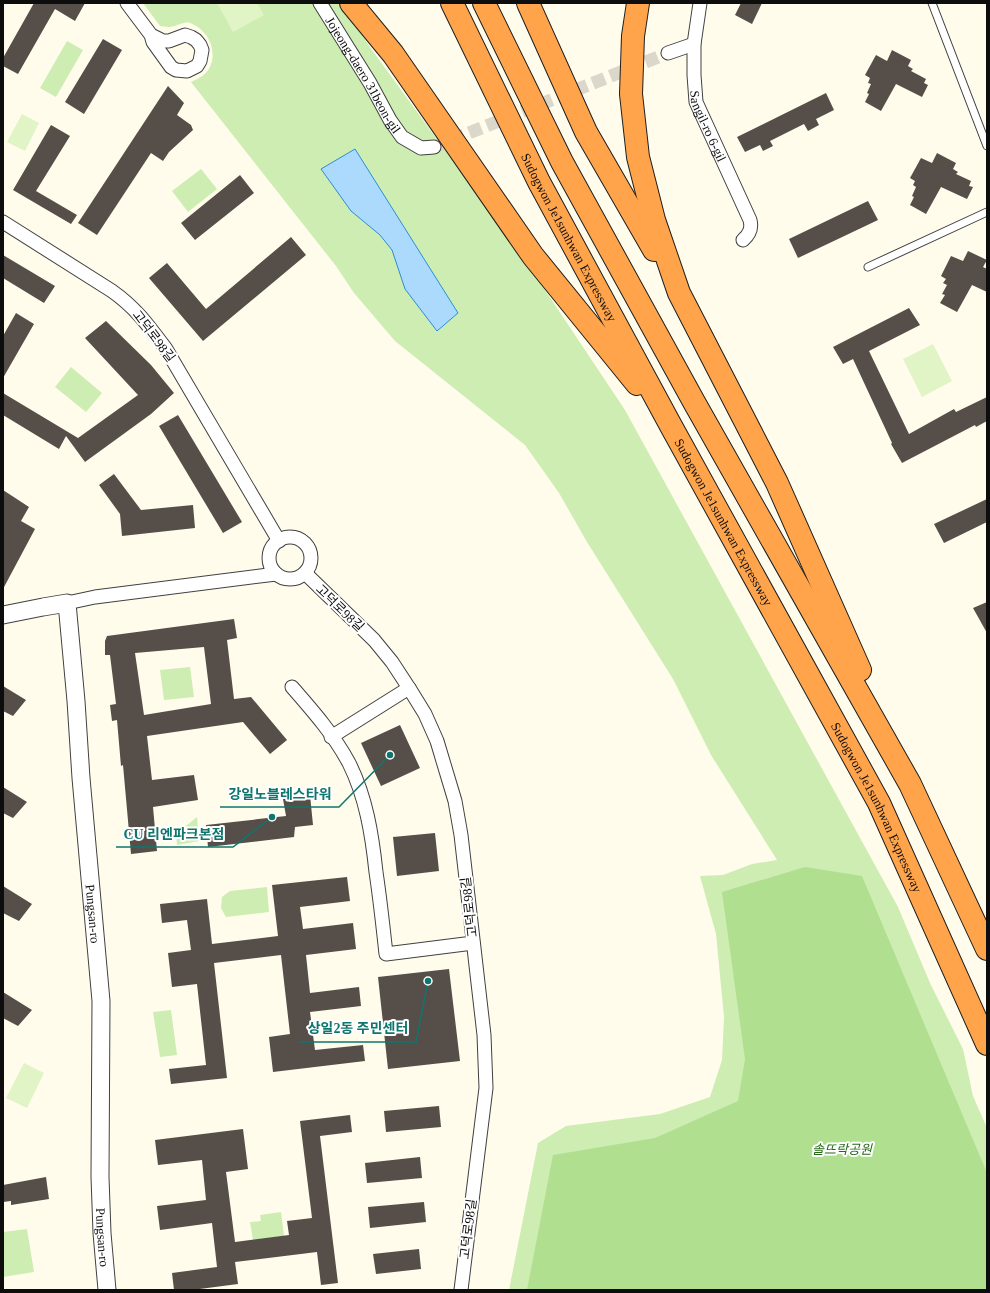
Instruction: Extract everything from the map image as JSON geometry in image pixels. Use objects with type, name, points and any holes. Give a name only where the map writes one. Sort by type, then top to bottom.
[{"type":"highway","points":[[351,3],[394,54]]},
{"type":"highway","points":[[365,3],[394,54],[533,256],[671,426]]},
{"type":"highway","name":"Sudogwon Je1sunhwan Expressway","points":[[452,3],[539,182],[671,426],[879,804],[987,1044]]},
{"type":"highway","points":[[484,3],[566,169],[698,409],[910,784]]},
{"type":"highway","points":[[528,3],[586,132],[679,292],[777,483],[910,784],[987,949]]},
{"type":"highway","points":[[638,3],[633,36],[631,94],[638,157],[654,220],[679,292]]},
{"type":"street","points":[[127,3],[151,35]]},
{"type":"street","name":"Jojeong-daero 31beon-gil","points":[[320,3],[370,83],[390,120],[402,136],[421,148],[434,147]]},
{"type":"street","name":"Sangil-ro 6-gil","points":[[700,3],[694,44],[696,102],[750,220],[751,230],[747,237],[743,240]]},
{"type":"street","points":[[668,53],[694,44]]},
{"type":"street","name":"고덕로98길","points":[[3,222],[61,257],[112,291],[127,302],[145,321],[166,349],[279,541]]},
{"type":"street","points":[[285,538],[297,539],[303,542],[307,547],[310,559],[309,566],[304,573],[295,578],[288,579],[282,578],[276,574],[272,569],[269,557],[270,550],[279,541],[285,538]]},
{"type":"street","name":"고덕로98길","points":[[304,573],[374,640],[392,662],[425,714],[437,741],[455,801],[484,1035],[486,1088],[461,1290]]},
{"type":"street","points":[[3,615],[67,604],[95,596],[276,574]]},
{"type":"street","name":"Pungsan-ro","points":[[67,604],[101,1001],[100,1177],[102,1233],[107,1290]]},
{"type":"street","points":[[292,687],[320,720],[332,737],[348,763],[360,790],[368,818],[386,954],[473,943]]},
{"type":"street","points":[[332,737],[409,688]]},
{"type":"lane","points":[[932,3],[987,146]]},
{"type":"lane","points":[[868,267],[987,212]]},
{"type":"green space","name":"솔뜨락공원","points":[[143,3],[340,3],[372,50],[525,260],[625,410],[898,907],[930,983],[963,1049],[973,1096],[987,1128],[987,1290],[509,1290],[538,1143],[566,1126],[660,1114],[710,1097],[722,1060],[724,1017],[716,934],[700,876],[723,875],[752,864],[777,860],[711,755],[673,679],[587,542],[559,493],[525,445],[395,341],[354,293],[336,266],[191,82],[199,78],[210,67],[213,54],[212,47],[206,35],[190,23],[172,27],[160,26]]},
{"type":"green space","points":[[217,3],[257,3],[264,15],[233,32]]},
{"type":"green space","points":[[67,41],[83,50],[56,97],[40,88]]},
{"type":"green space","points":[[22,114],[39,123],[25,151],[7,142]]},
{"type":"green space","points":[[201,169],[217,189],[188,212],[172,191]]},
{"type":"green space","points":[[933,344],[952,381],[922,397],[903,359]]},
{"type":"green space","points":[[71,367],[102,393],[86,412],[55,387]]},
{"type":"green space","points":[[190,667],[194,697],[164,700],[160,670]]},
{"type":"green space","points":[[197,817],[199,841],[177,845],[176,834]]},
{"type":"green space","points":[[805,867],[862,876],[987,1173],[987,1290],[527,1290],[553,1155],[655,1138],[738,1101],[745,1059],[722,892]]},
{"type":"green space","points":[[267,887],[269,912],[226,917],[221,908],[222,897],[230,891]]},
{"type":"green space","points":[[171,1010],[177,1055],[160,1057],[153,1012]]},
{"type":"green space","points":[[24,1063],[44,1073],[27,1108],[6,1098]]},
{"type":"green space","points":[[281,1212],[284,1236],[253,1240],[250,1222],[261,1221],[260,1215]]},
{"type":"green space","points":[[27,1229],[34,1272],[3,1277],[3,1232]]},
{"type":"water","points":[[355,149],[458,313],[437,331],[405,289],[392,250],[380,235],[351,211],[321,169]]},
{"type":"building","points":[[34,3],[85,3],[75,21],[55,9],[18,74],[3,66],[3,58]]},
{"type":"building","points":[[741,3],[762,3],[752,24],[735,15]]},
{"type":"building","points":[[103,39],[122,50],[84,114],[65,102]]},
{"type":"building","points":[[892,50],[911,60],[908,66],[913,69],[911,71],[926,79],[924,83],[928,85],[922,97],[896,84],[881,111],[865,102],[869,94],[867,93],[871,84],[868,83],[870,78],[865,75],[876,55],[887,61]]},
{"type":"building","points":[[168,86],[184,103],[177,115],[191,125],[193,130],[169,152],[163,161],[151,153],[97,235],[78,223]]},
{"type":"building","points":[[826,93],[834,110],[816,119],[819,125],[808,131],[804,124],[770,141],[773,146],[763,151],[760,145],[745,152],[737,137]]},
{"type":"building","points":[[51,125],[70,136],[36,191],[77,215],[71,224],[13,190]]},
{"type":"building","points":[[937,153],[956,163],[953,169],[958,172],[956,174],[971,181],[969,186],[973,187],[967,199],[941,187],[926,214],[910,205],[914,197],[912,196],[916,187],[913,185],[915,181],[910,178],[921,158],[932,163]]},
{"type":"building","points":[[240,175],[254,193],[195,240],[181,223]]},
{"type":"building","points":[[868,201],[878,220],[798,258],[789,239]]},
{"type":"building","points":[[291,237],[306,255],[203,341],[149,278],[167,263],[206,309]]},
{"type":"building","points":[[968,251],[987,260],[983,267],[987,269],[987,292],[972,285],[957,312],[940,303],[945,295],[942,294],[947,285],[943,283],[946,279],[941,276],[951,256],[963,261]]},
{"type":"building","points":[[3,255],[55,286],[44,303],[3,278]]},
{"type":"building","points":[[909,308],[920,325],[869,351],[909,434],[954,409],[956,412],[987,397],[987,421],[976,427],[975,425],[902,463],[891,444],[892,443],[853,359],[843,364],[833,347]]},
{"type":"building","points":[[16,313],[34,324],[3,378],[3,336]]},
{"type":"building","points":[[106,321],[151,365],[174,393],[151,414],[85,462],[66,436],[59,449],[3,415],[3,393],[78,438],[138,395],[85,338]]},
{"type":"building","points":[[178,415],[242,522],[223,533],[159,426]]},
{"type":"building","points":[[114,474],[141,510],[193,505],[195,528],[122,536],[120,514],[99,485]]},
{"type":"building","points":[[3,490],[29,507],[21,521],[35,529],[3,589]]},
{"type":"building","points":[[987,499],[987,522],[944,543],[934,524]]},
{"type":"building","points":[[987,602],[987,633],[973,608]]},
{"type":"building","points":[[234,619],[237,638],[227,640],[234,699],[251,697],[287,740],[270,754],[243,722],[147,736],[152,780],[194,775],[198,800],[153,807],[157,851],[131,854],[123,765],[121,766],[117,720],[112,721],[110,705],[116,704],[110,655],[105,655],[105,641],[107,636]],"holes":[[[204,647],[211,704],[144,715],[135,653]]]},
{"type":"building","points":[[3,686],[26,700],[13,716],[3,711]]},
{"type":"building","points":[[400,725],[420,768],[381,786],[361,743]]},
{"type":"building","points":[[3,787],[27,802],[13,818],[3,813]]},
{"type":"building","points":[[310,795],[313,825],[295,827],[294,837],[208,847],[206,825],[286,816],[283,799]]},
{"type":"building","points":[[435,833],[439,871],[397,876],[393,837]]},
{"type":"building","points":[[347,877],[350,901],[300,907],[303,929],[353,923],[356,949],[306,955],[310,993],[359,987],[361,1006],[310,1012],[315,1050],[363,1045],[365,1061],[273,1072],[269,1037],[290,1034],[281,955],[214,963],[227,1078],[171,1084],[169,1069],[206,1065],[197,984],[172,987],[168,953],[191,950],[187,920],[162,923],[160,904],[207,899],[212,944],[278,936],[272,885]]},
{"type":"building","points":[[3,886],[32,904],[19,921],[3,913]]},
{"type":"building","points":[[449,969],[460,1061],[388,1069],[378,977]]},
{"type":"building","points":[[3,992],[32,1010],[18,1026],[3,1018]]},
{"type":"building","points":[[439,1106],[441,1127],[386,1132],[384,1111]]},
{"type":"building","points":[[350,1115],[352,1132],[320,1136],[338,1283],[321,1285],[317,1252],[235,1262],[238,1284],[192,1290],[174,1290],[172,1273],[217,1267],[212,1223],[160,1230],[157,1206],[206,1200],[202,1160],[158,1165],[155,1140],[243,1129],[248,1169],[226,1172],[235,1242],[289,1235],[287,1221],[312,1218],[300,1121]]},
{"type":"building","points":[[420,1157],[422,1178],[367,1183],[365,1163]]},
{"type":"building","points":[[46,1177],[49,1199],[11,1205],[11,1201],[3,1202],[3,1185]]},
{"type":"building","points":[[424,1202],[426,1222],[370,1228],[368,1207]]},
{"type":"building","points":[[419,1249],[421,1269],[376,1274],[373,1254]]},
{"type":"tunnel","points":[[434,147],[668,53]]},
{"type":"place","name":"강일노블레스타워","points":[[390,755]]},
{"type":"place","name":"CU 리엔파크본점","points":[[272,817]]},
{"type":"place","name":"상일2동 주민센터","points":[[428,981]]}]
